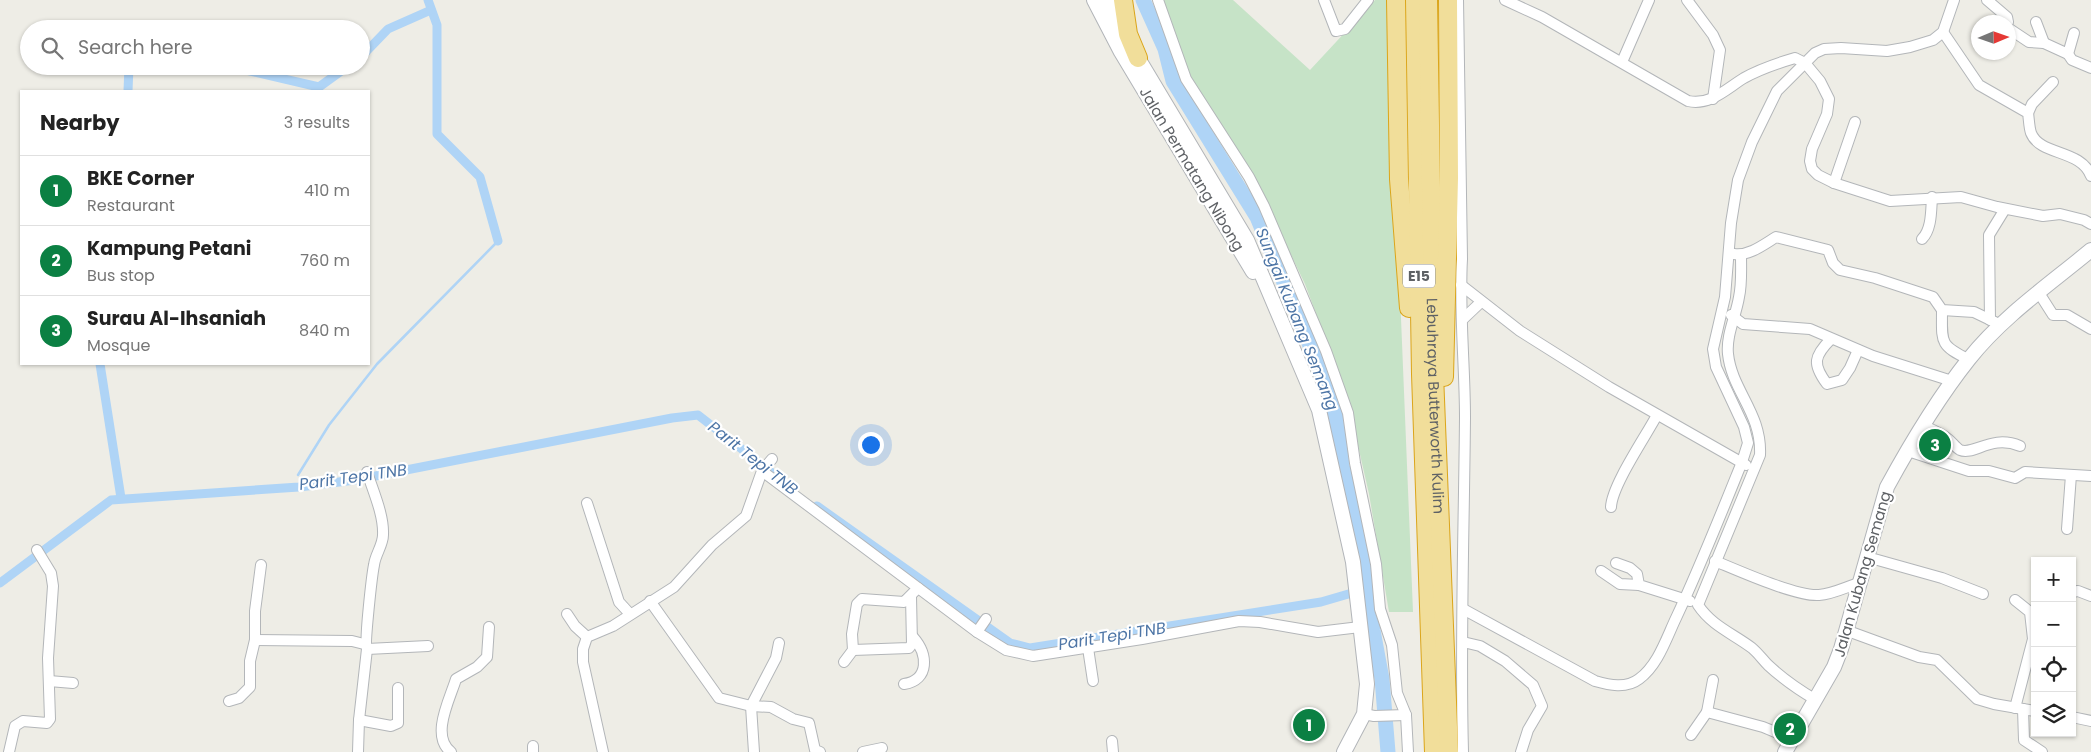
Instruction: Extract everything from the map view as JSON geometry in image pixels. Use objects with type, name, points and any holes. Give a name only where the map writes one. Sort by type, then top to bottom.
[{"type":"highway","points":[[1123,0],[1128,34],[1138,58]]},
{"type":"highway","points":[[1396,0],[1399,179],[1412,360],[1431,443]]},
{"type":"highway","name":"Lebuhraya Butterworth Kulim","points":[[1415,0],[1434,551],[1434,752]]},
{"type":"highway","name":"Lebuhraya Butterworth Kulim","points":[[1428,0],[1434,374],[1431,443]]},
{"type":"highway","points":[[1431,443],[1446,360],[1448,0]]},
{"type":"highway","name":"Lebuhraya Butterworth Kulim","points":[[1434,551],[1449,752]]},
{"type":"main road","name":"Jalan Permatang Nibong","points":[[1094,0],[1121,52],[1290,338]]},
{"type":"main road","name":"Jalan Permatang Nibong","points":[[1107,0],[1138,58],[1247,240],[1319,410],[1353,562],[1367,684],[1369,715],[1344,752]]},
{"type":"main road","name":"Jalan Kubang Semang","points":[[1785,752],[1834,667],[1848,631],[1866,557],[1887,487],[1908,451],[1952,381],[1996,322],[2039,294],[2091,250]]},
{"type":"street","points":[[1158,0],[1186,79],[1249,177],[1264,206],[1300,288],[1348,413],[1355,463],[1376,564],[1383,624],[1392,645],[1397,693],[1404,715],[1408,752]]},
{"type":"street","points":[[1324,0],[1336,31],[1345,29],[1368,0]]},
{"type":"street","points":[[1458,0],[1461,286],[1465,408],[1463,752]]},
{"type":"street","points":[[1505,0],[1542,17],[1688,101],[1698,103],[1713,99],[1744,78],[1777,63],[1796,58],[1808,67],[1829,99],[1827,114],[1812,149],[1810,161],[1812,169],[1818,175],[1834,184],[1890,201],[1932,197],[1961,197],[2005,209],[2043,216],[2060,214],[2084,220],[2091,224]]},
{"type":"street","points":[[1622,62],[1649,0]]},
{"type":"street","points":[[1687,0],[1713,35],[1720,50],[1713,99]]},
{"type":"street","points":[[1464,609],[1595,681],[1611,686],[1624,685],[1638,680],[1654,664],[1685,599],[1742,462],[1748,443],[1744,427],[1716,366],[1714,349],[1723,311],[1738,180],[1752,142],[1777,91],[1808,67],[1815,53],[1824,49],[1887,51],[1910,48],[1932,40],[1943,32],[1954,0]]},
{"type":"street","points":[[1987,0],[2005,15]]},
{"type":"street","points":[[2036,22],[2044,44]]},
{"type":"street","points":[[1943,32],[1978,86],[2028,113]]},
{"type":"street","points":[[2016,33],[2029,42],[2044,44],[2068,54],[2072,60],[2091,68]]},
{"type":"street","points":[[2068,54],[2074,33]]},
{"type":"street","points":[[2053,82],[2032,104],[2028,113],[2032,134],[2041,146],[2078,160],[2089,171],[2091,176]]},
{"type":"street","points":[[1834,184],[1855,122]]},
{"type":"street","points":[[1922,239],[1926,236],[1932,197]]},
{"type":"street","points":[[1942,310],[1974,312],[1996,322],[1989,235],[2005,209]]},
{"type":"street","points":[[1729,254],[1741,255],[1776,237],[1828,250],[1833,264],[1840,270],[1874,278],[1934,297],[1942,310],[1943,340],[1948,349],[1968,359]]},
{"type":"street","points":[[1698,605],[1760,455],[1761,438],[1728,352],[1740,295],[1741,255]]},
{"type":"street","points":[[1461,286],[1520,331],[1754,469]]},
{"type":"street","points":[[2039,294],[2053,315],[2068,315],[2091,329]]},
{"type":"street","points":[[1462,320],[1481,302]]},
{"type":"street","points":[[1723,311],[1736,316],[1743,324],[1810,329],[1858,350],[1952,381]]},
{"type":"street","points":[[1831,339],[1820,351],[1816,362],[1818,372],[1827,384],[1842,380],[1858,350]]},
{"type":"street","points":[[1611,507],[1611,501],[1625,473],[1658,414]]},
{"type":"street","points":[[1924,426],[1941,433],[1960,450],[1972,450],[1995,441],[2008,441],[2020,446]]},
{"type":"street","points":[[1908,451],[1969,471],[1989,471],[2015,478],[2025,472],[2091,476]]},
{"type":"street","points":[[603,752],[583,662],[583,649],[587,637],[613,626],[650,601],[660,598],[674,587],[712,545],[736,527],[746,516],[766,465],[918,588],[1006,650],[1034,656],[1240,621],[1260,622],[1318,632],[1360,627]]},
{"type":"street","points":[[358,752],[359,720],[374,563],[384,537],[367,473]]},
{"type":"street","points":[[2068,530],[2071,475]]},
{"type":"street","points":[[587,503],[619,602],[630,614]]},
{"type":"street","points":[[9,752],[14,726],[23,721],[47,723],[50,719],[48,658],[53,586],[51,573],[37,551]]},
{"type":"street","points":[[1866,557],[1942,578],[1983,594]]},
{"type":"street","points":[[1715,561],[1754,577],[1816,596],[1832,593],[1860,583]]},
{"type":"street","points":[[1616,563],[1630,568],[1637,574],[1639,585]]},
{"type":"street","points":[[230,701],[239,698],[250,687],[250,661],[255,640],[255,611],[261,565]]},
{"type":"street","points":[[1601,571],[1620,584],[1639,585],[1671,597],[1685,599],[1698,605],[1707,618],[1754,649],[1768,665],[1795,688],[1816,700]]},
{"type":"street","points":[[844,662],[853,650],[852,634],[857,604],[862,599],[904,602],[918,588]]},
{"type":"street","points":[[2076,591],[2091,596]]},
{"type":"street","points":[[853,650],[909,648],[913,637],[911,597]]},
{"type":"street","points":[[2015,600],[2030,612],[2033,630],[2019,708],[2024,740],[2042,752]]},
{"type":"street","points":[[650,601],[719,698],[751,706],[771,707],[794,719],[809,723],[811,739],[815,750],[820,752]]},
{"type":"street","points":[[567,614],[574,626],[587,637]]},
{"type":"street","points":[[978,631],[985,620]]},
{"type":"street","points":[[451,752],[442,741],[441,730],[456,678],[477,666],[487,657],[489,626]]},
{"type":"street","points":[[1848,631],[1919,657],[1937,660],[1977,699],[2031,710]]},
{"type":"street","points":[[904,684],[912,683],[922,676],[922,652],[913,637]]},
{"type":"street","points":[[255,640],[352,641],[366,647],[428,646]]},
{"type":"street","points":[[1463,642],[1494,652],[1533,685],[1539,695],[1542,706],[1528,730],[1521,752]]},
{"type":"street","points":[[754,752],[751,706],[776,658],[779,644]]},
{"type":"street","points":[[1088,648],[1092,681]]},
{"type":"street","points":[[1691,734],[1707,712],[1713,680]]},
{"type":"street","points":[[49,681],[73,684]]},
{"type":"street","points":[[359,720],[391,726],[398,723],[398,688]]},
{"type":"street","points":[[1707,712],[1763,727],[1792,739]]},
{"type":"street","points":[[1369,715],[1404,715]]},
{"type":"street","points":[[2076,718],[2091,720]]},
{"type":"street","points":[[863,752],[882,748]]},
{"type":"green space","points":[[1163,0],[1233,0],[1310,70],[1375,0],[1388,0],[1413,612],[1389,612],[1369,494],[1347,397],[1305,284],[1254,178],[1189,77]]},
{"type":"waterway","points":[[428,0],[437,25],[437,134],[480,177],[498,241]]},
{"type":"waterway","name":"Sungai Kubang Semang","points":[[1143,0],[1165,49],[1173,81],[1257,217],[1330,394],[1338,427],[1342,466],[1357,511],[1363,545],[1373,630],[1382,679],[1388,752]]},
{"type":"waterway","points":[[370,48],[388,29],[431,10]]},
{"type":"waterway","points":[[128,90],[129,75]]},
{"type":"waterway","points":[[267,75],[319,87],[336,75]]},
{"type":"waterway","points":[[298,475],[329,425],[377,364],[498,241]]},
{"type":"waterway","points":[[100,365],[121,498]]},
{"type":"waterway","name":"Parit Tepi TNB","points":[[0,583],[111,500],[299,487],[355,480],[672,418],[698,415],[770,471]]},
{"type":"waterway","name":"Parit Tepi TNB","points":[[817,506],[1010,643],[1030,648],[1321,602],[1369,588]]},
{"type":"place","name":"Surau Al-Ihsaniah","points":[[1935,445]]},
{"type":"place","name":"BKE Corner","points":[[1309,725]]},
{"type":"place","name":"Kampung Petani","points":[[1790,729]]}]
